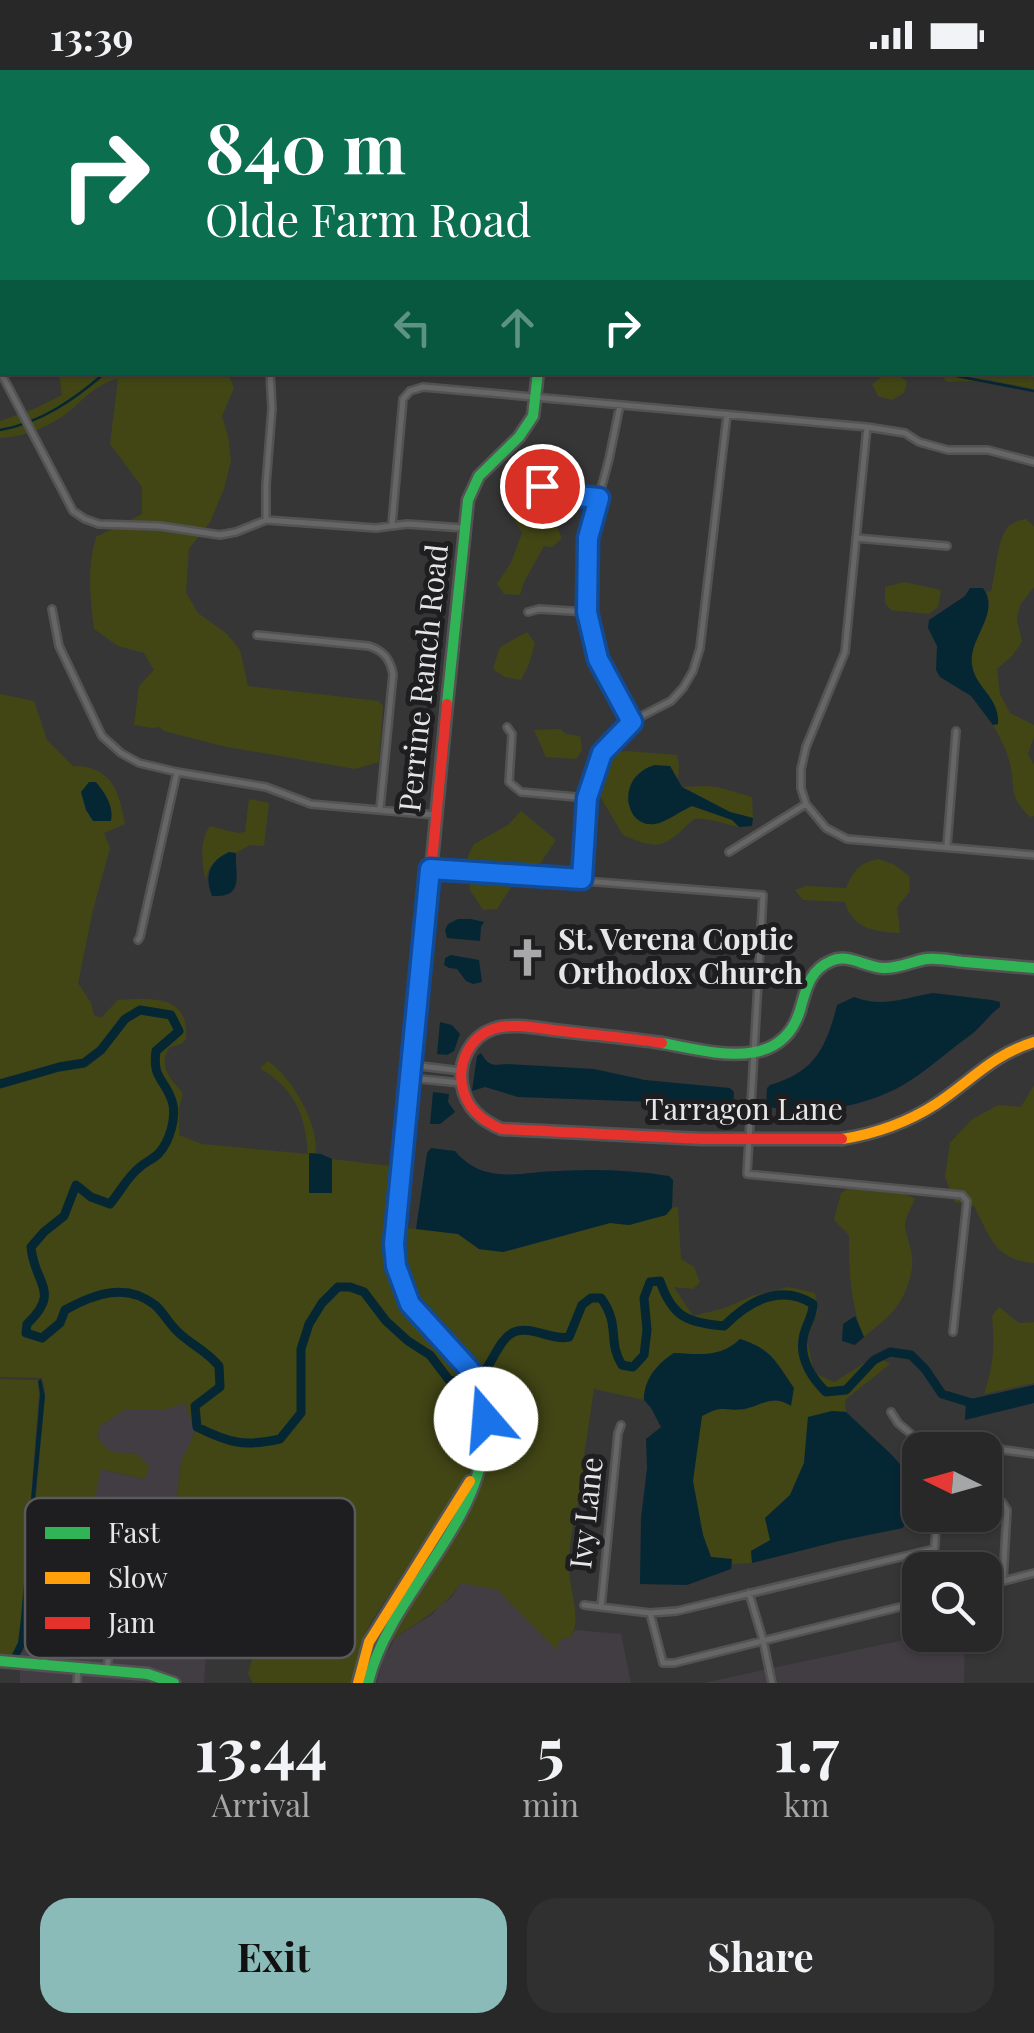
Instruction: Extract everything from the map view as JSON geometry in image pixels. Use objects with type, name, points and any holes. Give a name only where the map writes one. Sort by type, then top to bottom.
[{"type":"street","points":[[2,375],[73,511],[86,520],[220,535],[266,520],[376,528],[392,524],[464,528]]},
{"type":"street","points":[[266,520],[270,375]]},
{"type":"street","name":"Perrine Ranch Road","points":[[368,1683],[377,1649],[465,1503],[478,1473],[486,1436],[480,1392],[469,1369],[410,1304],[396,1266],[394,1244],[468,500],[480,476],[519,438],[533,416],[538,375]]},
{"type":"street","points":[[392,524],[403,399],[410,391],[424,387],[867,426],[904,433],[948,450],[988,450],[1034,462]]},
{"type":"street","points":[[620,405],[588,538],[587,612],[598,659],[632,722]]},
{"type":"street","points":[[582,879],[587,798],[602,753],[632,722],[671,701],[693,671],[700,648],[728,415]]},
{"type":"street","points":[[867,426],[845,652],[806,747],[801,769],[806,804],[826,828],[847,839],[1034,854]]},
{"type":"street","points":[[542,486],[546,493],[599,498]]},
{"type":"street","points":[[856,538],[947,546]]},
{"type":"street","points":[[52,609],[60,646],[102,736],[138,763],[266,787],[311,804],[435,816]]},
{"type":"street","points":[[528,612],[587,612]]},
{"type":"street","points":[[257,635],[369,646],[386,655],[393,674],[380,809]]},
{"type":"street","points":[[507,726],[512,734],[508,782],[521,792],[587,798]]},
{"type":"street","points":[[947,846],[956,731]]},
{"type":"street","points":[[138,940],[178,772]]},
{"type":"street","points":[[729,852],[806,804]]},
{"type":"street","points":[[430,869],[764,895],[747,1174],[962,1195],[966,1201],[953,1332]]},
{"type":"street","points":[[462,1077],[467,1053],[476,1041],[487,1032],[506,1027],[630,1038],[700,1050],[764,1050],[784,1040],[796,1028],[804,992],[814,970],[839,958],[881,968],[933,958],[1034,968]]},
{"type":"street","name":"Tarragon Lane","points":[[462,1077],[464,1098],[471,1112],[496,1128],[749,1140],[834,1140],[868,1134],[934,1105],[990,1060],[1034,1042]]},
{"type":"street","points":[[412,1065],[462,1077]]},
{"type":"street","points":[[410,1078],[462,1077]]},
{"type":"street","points":[[891,1412],[909,1432]]},
{"type":"street","name":"Ivy Lane","points":[[601,1607],[621,1425]]},
{"type":"street","points":[[1002,1449],[1034,1454]]},
{"type":"street","name":"Perrine Ranch Road","points":[[358,1683],[369,1642],[480,1461]]},
{"type":"street","points":[[1002,1502],[1007,1510],[1003,1581],[1034,1573]]},
{"type":"street","points":[[584,1606],[650,1612],[696,1608],[934,1550],[936,1532]]},
{"type":"street","points":[[750,1593],[772,1683]]},
{"type":"street","points":[[650,1612],[664,1663],[674,1663],[902,1606]]},
{"type":"street","points":[[44,1665],[45,1658]]},
{"type":"street","points":[[107,1670],[108,1658]]},
{"type":"street","points":[[0,1661],[148,1674],[174,1683]]},
{"type":"street","points":[[77,1683],[78,1668]]},
{"type":"shaded area","points":[[185,1402],[195,1432],[181,1463],[177,1498],[87,1498],[100,1469],[144,1479],[137,1454],[111,1453],[98,1439],[99,1427],[124,1410],[163,1410]]},
{"type":"shaded area","points":[[461,1583],[497,1589],[556,1649],[559,1640],[571,1637],[575,1630],[621,1634],[631,1683],[377,1683],[383,1659],[396,1637],[433,1614]]},
{"type":"shaded area","points":[[902,1640],[902,1652],[965,1652],[964,1683],[703,1683]]},
{"type":"shaded area","points":[[35,1658],[206,1658],[204,1683],[179,1683],[159,1674]]},
{"type":"shaded area","points":[[0,1664],[148,1677],[168,1683],[20,1683],[20,1669]]},
{"type":"green space","points":[[59,375],[229,375],[234,388],[222,416],[231,460],[210,522],[189,549],[186,593],[198,613],[227,634],[240,650],[248,686],[379,701],[383,706],[379,762],[355,769],[222,746],[159,727],[134,725],[139,686],[154,670],[144,653],[118,646],[94,629],[91,595],[96,537],[142,514],[142,487],[110,444],[118,379],[94,390],[46,426],[0,438],[0,421],[62,395]]},
{"type":"green space","points":[[884,375],[897,375],[907,381],[904,393],[892,400],[878,396],[872,384]]},
{"type":"green space","points":[[941,375],[1034,375],[1034,389],[990,380],[947,382]]},
{"type":"green space","points":[[515,503],[554,520],[562,538],[552,547],[544,546],[520,595],[504,594],[497,584],[511,563],[522,533],[512,517],[510,507]]},
{"type":"green space","points":[[1026,519],[1034,526],[1034,587],[1020,605],[1017,619],[1022,642],[997,669],[1000,694],[1010,713],[1034,725],[1028,754],[1034,765],[1034,816],[1030,817],[1016,798],[1009,759],[993,725],[998,724],[995,706],[972,664],[974,646],[988,611],[987,592],[991,591],[1002,537],[1010,525]]},
{"type":"green space","points":[[904,582],[941,590],[938,607],[929,614],[891,610],[885,603],[885,587]]},
{"type":"green space","points":[[527,632],[535,643],[521,680],[505,677],[493,669],[500,647]]},
{"type":"green space","points":[[0,694],[34,701],[47,740],[73,766],[105,775],[120,801],[125,824],[104,833],[110,848],[78,983],[94,1015],[101,1018],[118,1000],[131,999],[166,1002],[182,1014],[186,1039],[170,1047],[165,1060],[167,1071],[183,1093],[179,1135],[202,1144],[308,1154],[296,1104],[282,1085],[260,1068],[268,1061],[286,1078],[309,1117],[316,1143],[315,1154],[310,1153],[332,1192],[332,1159],[399,1167],[399,1285],[469,1374],[476,1398],[478,1430],[472,1467],[370,1624],[352,1683],[253,1683],[248,1674],[253,1658],[355,1658],[355,1498],[177,1498],[181,1462],[195,1432],[185,1403],[163,1410],[124,1410],[99,1427],[98,1439],[111,1452],[137,1454],[150,1467],[144,1479],[101,1469],[95,1498],[36,1498],[44,1383],[41,1378],[0,1377]]},
{"type":"green space","points":[[560,729],[580,736],[582,750],[576,759],[546,757],[534,730]]},
{"type":"green space","points":[[609,752],[677,755],[679,765],[678,779],[670,766],[627,800],[631,807],[659,824],[692,806],[733,820],[739,827],[694,819],[674,837],[656,845],[623,835],[595,788],[594,775]]},
{"type":"green space","points":[[704,786],[752,797],[753,818],[730,812],[682,787]]},
{"type":"green space","points":[[249,799],[269,803],[264,846],[250,845],[236,853],[229,852],[210,867],[205,879],[202,852],[210,826],[245,832]]},
{"type":"green space","points":[[521,811],[556,840],[535,871],[518,877],[497,909],[483,910],[470,890],[468,856],[474,844],[508,825]]},
{"type":"green space","points":[[879,859],[909,876],[910,891],[897,907],[900,933],[874,930],[859,923],[845,902],[803,900],[795,890],[806,886],[846,888],[858,868]]},
{"type":"green space","points":[[1034,1085],[1034,1263],[1002,1252],[974,1206],[955,1202],[945,1177],[950,1143],[971,1120],[998,1105],[1021,1107]]},
{"type":"green space","points":[[855,1185],[915,1199],[905,1225],[912,1258],[906,1290],[891,1314],[864,1337],[853,1300],[849,1235],[834,1220],[841,1193]]},
{"type":"green space","points":[[678,1207],[681,1259],[694,1267],[700,1282],[693,1289],[674,1287],[693,1316],[789,1287],[815,1293],[818,1311],[807,1339],[814,1373],[834,1382],[876,1356],[890,1364],[845,1400],[846,1412],[808,1417],[804,1462],[790,1495],[765,1518],[771,1540],[751,1551],[752,1563],[731,1564],[731,1559],[711,1557],[696,1509],[694,1464],[702,1416],[719,1408],[745,1410],[757,1403],[781,1400],[794,1388],[772,1358],[740,1339],[717,1352],[674,1353],[653,1373],[644,1400],[594,1389],[583,1463],[587,1473],[570,1543],[575,1621],[571,1637],[559,1640],[557,1650],[498,1590],[461,1583],[440,1607],[393,1642],[392,1632],[441,1556],[473,1494],[493,1435],[494,1409],[476,1366],[472,1369],[436,1333],[407,1291],[400,1258],[407,1228],[458,1234],[479,1249],[503,1252],[610,1223],[629,1225],[666,1215],[671,1208]]},
{"type":"green space","points":[[999,1307],[1019,1323],[1034,1322],[1034,1383],[984,1394],[993,1355],[992,1316]]},
{"type":"green space","points":[[0,1379],[38,1380],[31,1498],[25,1498],[25,1574],[19,1640],[11,1657],[0,1656]]},
{"type":"water","points":[[970,588],[983,588],[988,598],[972,665],[998,715],[998,724],[993,725],[971,696],[940,677],[936,670],[937,646],[928,628],[929,620],[965,596]]},
{"type":"water","points":[[655,765],[670,766],[682,787],[730,812],[753,818],[752,826],[739,827],[732,820],[692,806],[655,824],[636,818],[628,800],[629,790],[642,771]]},
{"type":"water","points":[[89,782],[96,782],[105,795],[111,821],[93,821],[86,810],[81,792]]},
{"type":"water","points":[[229,852],[236,853],[236,884],[230,893],[212,896],[210,870]]},
{"type":"water","points":[[458,919],[484,922],[480,941],[447,938],[448,924]]},
{"type":"water","points":[[451,955],[479,960],[482,982],[466,981],[457,969],[444,965],[445,958]]},
{"type":"water","points":[[933,993],[992,1000],[1000,1002],[1000,1007],[972,1034],[888,1093],[818,1110],[766,1106],[770,1085],[798,1073],[816,1056],[837,1005],[854,997],[884,1002]]},
{"type":"water","points":[[440,1022],[452,1025],[460,1034],[454,1051],[447,1055],[437,1054]]},
{"type":"water","points":[[481,1053],[494,1065],[594,1069],[645,1080],[730,1088],[734,1092],[733,1105],[518,1097],[485,1087],[472,1091],[477,1056]]},
{"type":"water","points":[[433,1092],[449,1094],[448,1102],[455,1112],[440,1124],[430,1124]]},
{"type":"water","points":[[431,1148],[455,1151],[474,1167],[497,1174],[600,1170],[669,1176],[673,1180],[672,1208],[666,1215],[629,1225],[610,1223],[503,1252],[479,1249],[458,1234],[416,1229],[427,1153]]},
{"type":"water","points":[[309,1153],[332,1159],[332,1193],[309,1193]]},
{"type":"water","points":[[855,1316],[864,1337],[855,1345],[842,1341],[843,1324]]},
{"type":"water","points":[[740,1339],[767,1352],[794,1388],[791,1406],[772,1401],[743,1409],[715,1410],[702,1416],[693,1481],[703,1535],[711,1557],[732,1559],[731,1569],[687,1585],[640,1584],[646,1439],[661,1427],[644,1400],[646,1385],[657,1367],[674,1353],[717,1352]]},
{"type":"water","points":[[41,1379],[45,1396],[35,1498],[31,1498],[40,1394]]},
{"type":"water","points":[[1034,1385],[1034,1403],[965,1420],[966,1400]]},
{"type":"water","points":[[846,1412],[892,1455],[902,1467],[902,1528],[752,1563],[751,1551],[770,1540],[765,1518],[790,1495],[804,1463],[808,1417]]},
{"type":"water","points":[[25,1571],[25,1644],[18,1657],[12,1654],[18,1643]]},
{"type":"waterway","points":[[0,430],[57,408],[102,375]]},
{"type":"waterway","points":[[951,375],[1034,391]]},
{"type":"waterway","points":[[0,1084],[84,1063],[101,1050],[125,1019],[140,1010],[171,1015],[179,1031],[156,1051],[155,1060],[173,1107],[172,1128],[166,1142],[157,1155],[132,1175],[110,1204],[91,1197],[76,1185],[64,1216],[31,1247],[44,1295],[26,1333],[42,1338],[60,1323],[65,1310],[99,1295],[121,1292],[144,1298],[219,1366],[220,1387],[195,1406],[197,1427],[228,1440],[256,1443],[280,1439],[301,1413],[301,1349],[309,1324],[338,1287],[364,1292],[386,1321],[430,1355],[449,1380],[465,1383],[481,1375],[501,1344],[514,1332],[528,1330],[569,1337],[582,1305],[591,1298],[601,1298],[612,1325],[618,1357],[622,1365],[633,1367],[644,1355],[644,1298],[650,1282],[660,1281],[670,1303],[683,1316],[724,1326],[754,1303],[789,1295],[813,1304],[804,1334],[804,1359],[826,1392],[846,1390],[874,1360],[890,1352],[911,1355],[942,1394],[975,1404]]},
{"type":"traffic: fast","points":[[447,704],[468,500],[479,476],[519,437],[533,416],[538,375]]},
{"type":"traffic: fast","points":[[662,1043],[725,1053],[765,1049],[781,1041],[794,1026],[815,973],[837,959],[883,968],[932,959],[1034,968]]},
{"type":"traffic: fast","points":[[368,1683],[395,1619],[469,1497],[481,1464],[485,1429],[483,1405],[467,1369],[416,1315],[406,1296],[397,1263],[399,1206]]},
{"type":"traffic: fast","points":[[0,1661],[148,1674],[174,1683]]},
{"type":"traffic: slow","points":[[842,1139],[914,1116],[994,1061],[1034,1042]]},
{"type":"traffic: slow","points":[[358,1683],[369,1642],[470,1481]]},
{"type":"traffic: jam","points":[[399,1206],[447,704]]},
{"type":"traffic: jam","points":[[662,1043],[501,1027],[485,1033],[467,1051],[462,1085],[476,1112],[501,1129],[702,1139],[842,1139]]},
{"type":"place","name":"St. Verena Coptic Orthodox Church","points":[[528,957]]},
{"type":"route","points":[[486,1419],[476,1380],[410,1304],[396,1266],[394,1244],[430,869],[582,879],[587,798],[602,753],[632,722],[598,659],[587,612],[588,538],[599,498],[546,493],[542,486]]}]
